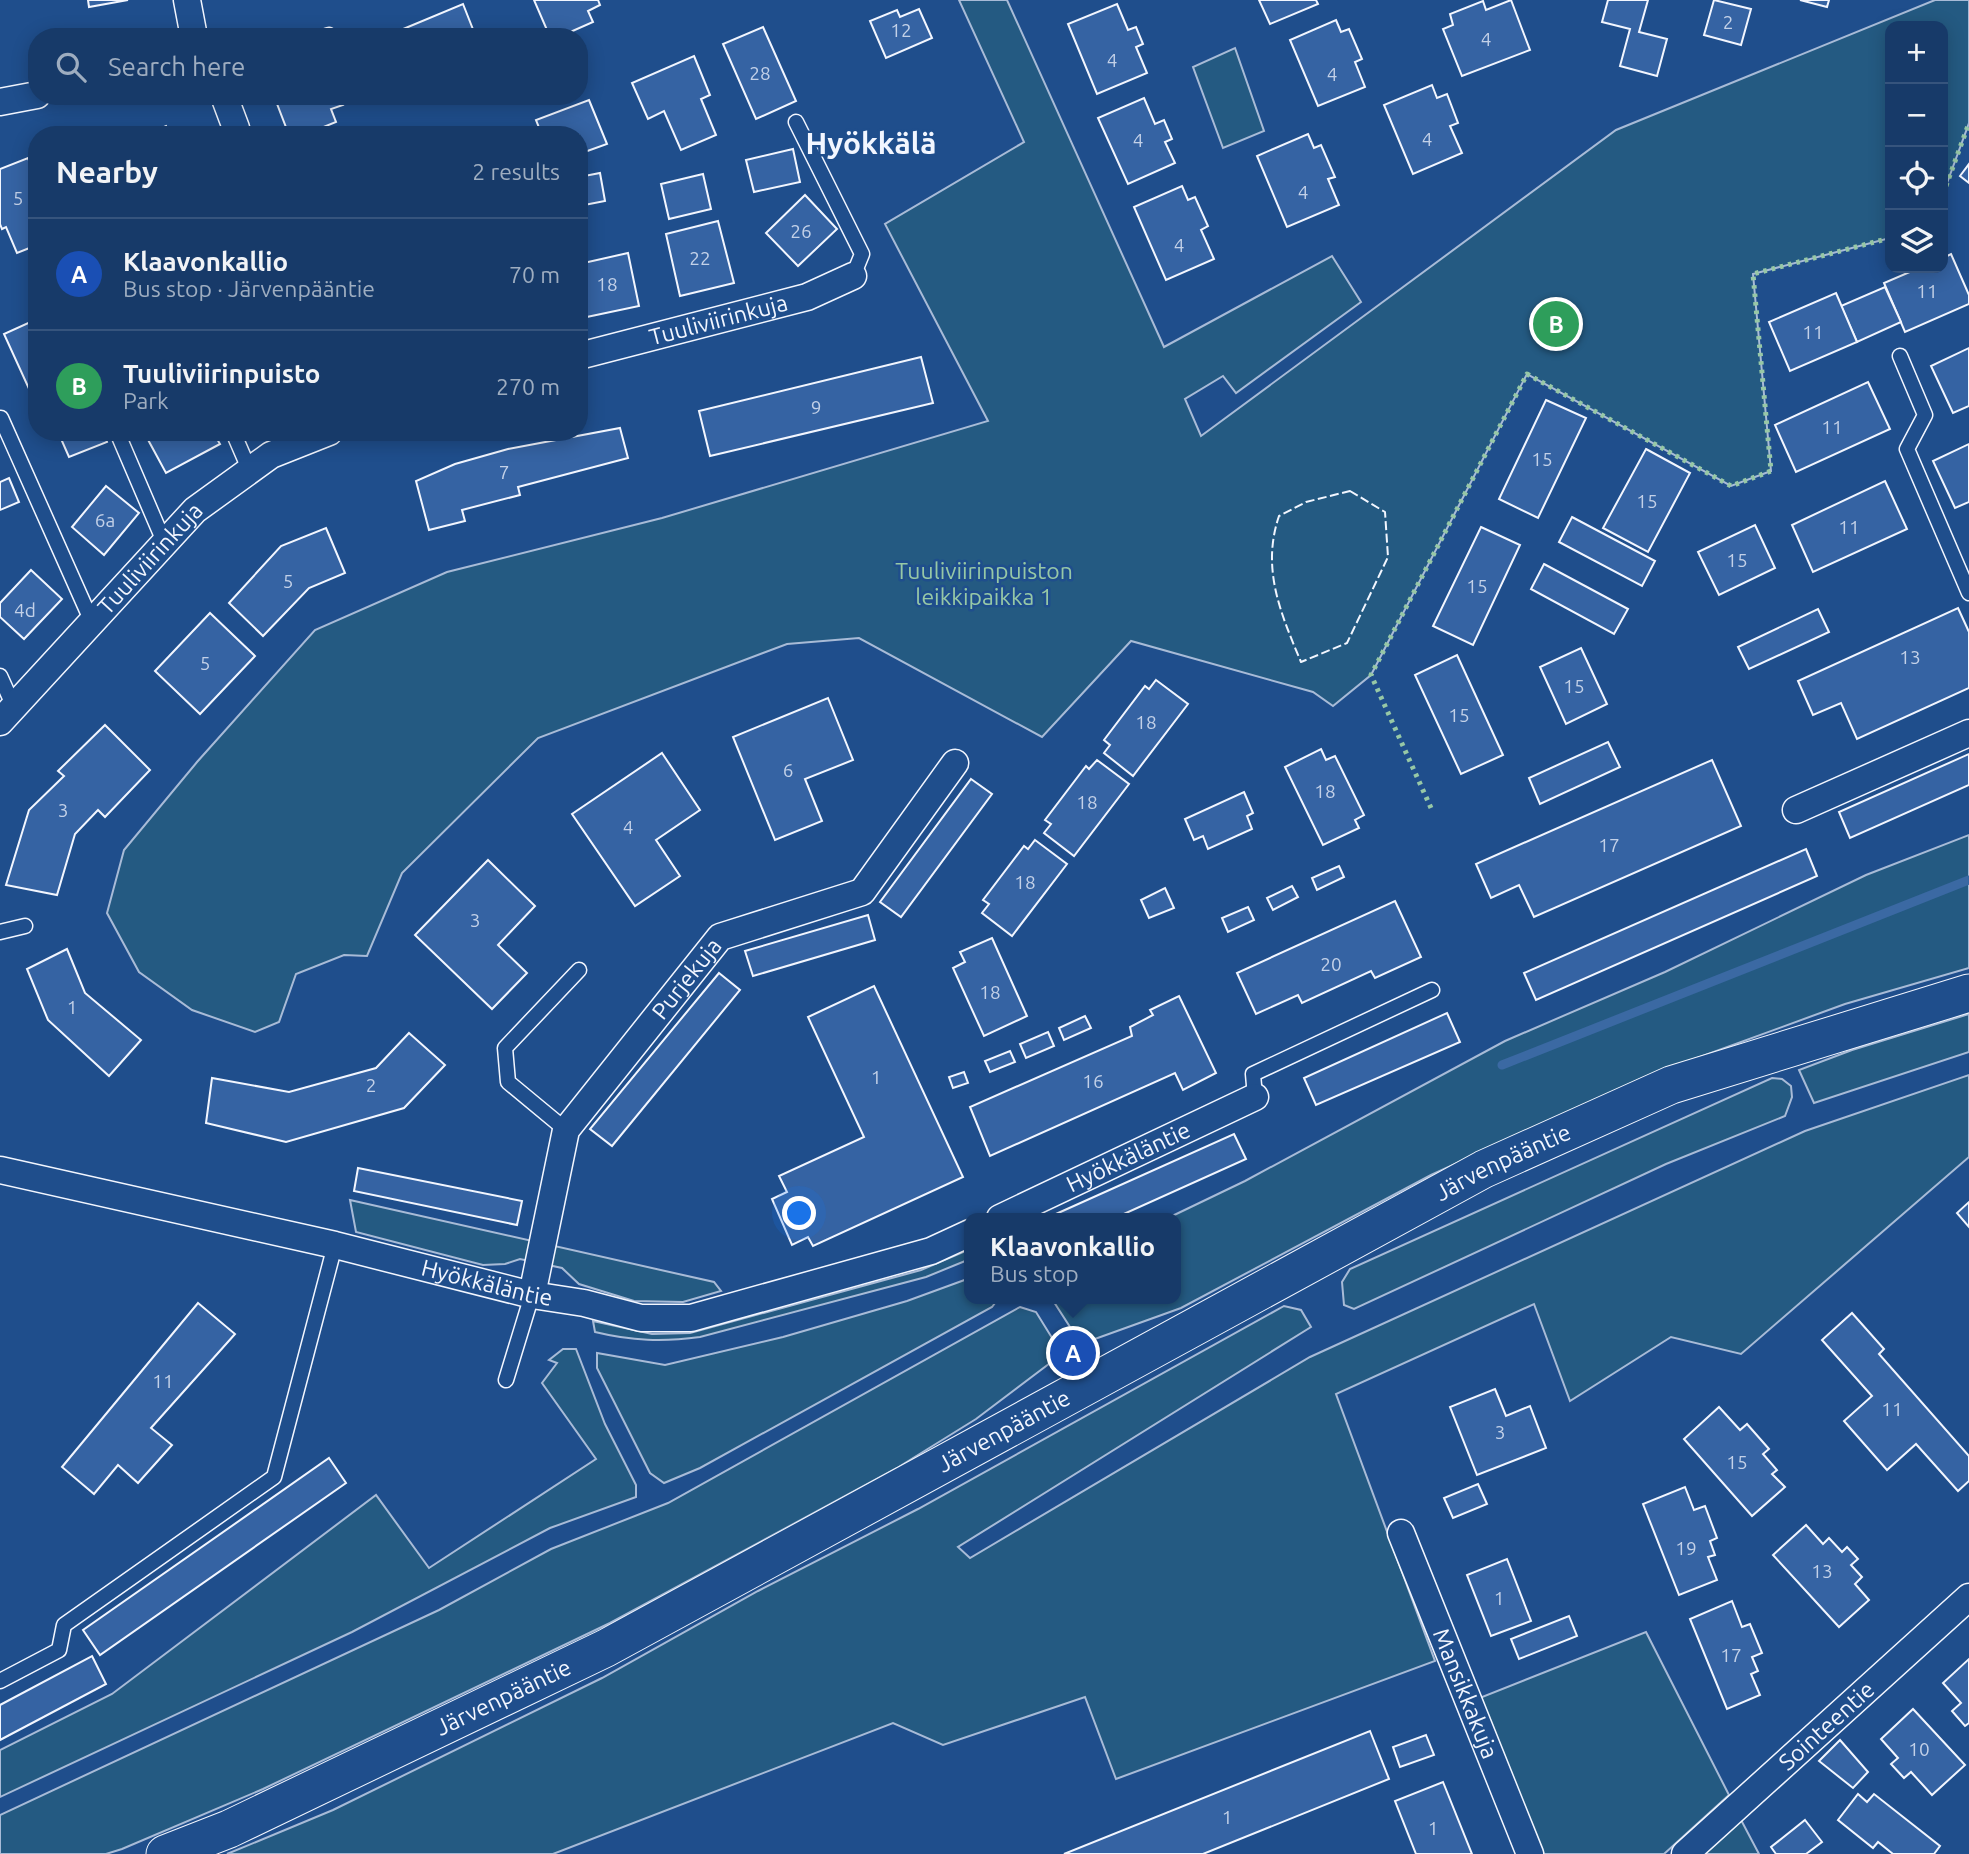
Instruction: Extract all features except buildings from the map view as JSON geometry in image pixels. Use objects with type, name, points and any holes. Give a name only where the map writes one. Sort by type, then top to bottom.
[{"type":"main road","name":"Järvenpääntie","points":[[166,1854],[241,1824],[606,1648],[1484,1169],[1671,1085],[1969,993]]},
{"type":"street","points":[[187,0],[192,28]]},
{"type":"street","points":[[0,102],[28,97]]},
{"type":"street","points":[[227,105],[235,126]]},
{"type":"street","name":"Tuuliviirinkuja","points":[[588,354],[807,297],[853,276]]},
{"type":"street","name":"Tuuliviirinkuja","points":[[7,715],[195,510],[271,455],[307,441]]},
{"type":"street","points":[[1796,810],[1969,733]]},
{"type":"street","name":"Purjekuja","points":[[532,1295],[566,1130],[720,937],[862,892],[955,763]]},
{"type":"street","name":"Hyökkäläntie","points":[[1011,1213],[1255,1097]]},
{"type":"street","name":"Hyökkäläntie","points":[[0,1170],[335,1245],[532,1295],[584,1303],[641,1318],[691,1318],[931,1251],[964,1236]]},
{"type":"street","name":"Mansikkakuja","points":[[1401,1533],[1530,1854]]},
{"type":"street","name":"Sointeentie","points":[[1685,1854],[1969,1597]]},
{"type":"lane","points":[[796,122],[862,254],[853,276]]},
{"type":"lane","points":[[1900,356],[1925,415],[1906,449],[1969,593]]},
{"type":"lane","points":[[1,418],[92,622]]},
{"type":"lane","points":[[121,441],[165,544]]},
{"type":"lane","points":[[237,441],[249,469]]},
{"type":"lane","points":[[0,676],[7,715]]},
{"type":"lane","points":[[0,932],[25,926]]},
{"type":"lane","points":[[566,1130],[508,1082],[505,1048],[579,970]]},
{"type":"lane","points":[[1255,1097],[1253,1074],[1432,990]]},
{"type":"lane","points":[[0,1681],[60,1650],[64,1625],[274,1477],[335,1245]]},
{"type":"lane","points":[[506,1380],[532,1295]]},
{"type":"green space","name":"Tuuliviirinpuiston leikkipaikka 1","points":[[959,0],[1007,0],[1164,347],[1332,256],[1361,302],[1236,393],[1223,376],[1185,399],[1201,436],[1616,130],[1935,0],[1969,0],[1969,123],[1948,180],[1948,21],[1885,21],[1885,239],[1753,274],[1771,471],[1731,486],[1527,374],[1371,675],[1333,706],[1313,692],[1131,641],[1042,737],[859,638],[787,644],[538,738],[402,873],[367,956],[344,955],[296,974],[279,1022],[255,1032],[192,1010],[139,972],[107,913],[124,850],[197,762],[315,630],[447,572],[662,518],[988,421],[885,224],[1024,142]]},
{"type":"green space","points":[[1235,48],[1264,131],[1223,148],[1193,67]]},
{"type":"green space","points":[[1969,835],[1969,968],[1845,1004],[1645,1077],[1431,1175],[1181,1308],[1081,1344],[1055,1304],[1181,1304],[1181,1213],[1178,1213],[1245,1181],[1505,1041],[1665,972],[1866,875]]},
{"type":"green space","points":[[1969,1014],[1969,1052],[1814,1103],[1799,1070],[1852,1050]]},
{"type":"green space","points":[[1969,1075],[1969,1157],[1741,1354],[1671,1337],[1570,1401],[1534,1304],[1336,1394],[1435,1661],[1116,1779],[1085,1697],[943,1745],[893,1723],[553,1854],[227,1854],[333,1810],[602,1678],[758,1591],[918,1509],[1284,1306],[1301,1310],[1311,1327],[958,1547],[970,1558],[1310,1357],[1805,1131]]},
{"type":"green space","points":[[1772,1078],[1782,1079],[1791,1086],[1792,1097],[1785,1116],[1666,1164],[1354,1309],[1344,1305],[1342,1282],[1350,1269]]},
{"type":"green space","points":[[350,1200],[714,1282],[721,1291],[683,1302],[634,1301],[579,1284],[562,1268],[520,1259],[505,1264],[483,1265],[356,1232]]},
{"type":"green space","points":[[964,1252],[964,1261],[926,1277],[700,1337],[648,1340],[622,1337],[595,1332],[593,1321],[652,1334],[690,1333],[921,1270]]},
{"type":"green space","points":[[964,1280],[964,1304],[994,1304],[700,1468],[664,1483],[650,1473],[597,1368],[597,1353],[665,1365],[783,1337],[907,1301]]},
{"type":"green space","points":[[1020,1307],[1036,1312],[1062,1354],[976,1419],[897,1468],[610,1623],[263,1789],[122,1849],[106,1854],[0,1854],[0,1815],[439,1610],[551,1549],[668,1503]]},
{"type":"green space","points":[[563,1349],[576,1349],[605,1424],[636,1485],[636,1497],[550,1528],[352,1632],[0,1797],[0,1750],[112,1694],[376,1495],[429,1568],[596,1459],[542,1383],[557,1363],[549,1360]]},
{"type":"green space","points":[[1646,1632],[1729,1795],[1664,1854],[1544,1854],[1477,1699]]},
{"type":"green space","points":[[1740,1818],[1759,1854],[1704,1854]]},
{"type":"waterway","points":[[1502,1065],[1969,880]]},
{"type":"hedge","points":[[1948,180],[1969,123]]},
{"type":"hedge","points":[[1431,808],[1371,675],[1527,374],[1731,486],[1771,471],[1753,274],[1885,239]]},
{"type":"fence","points":[[1350,491],[1385,512],[1388,557],[1347,643],[1301,662],[1281,609],[1273,573],[1272,554],[1279,516],[1306,502],[1350,491]]},
{"type":"place","name":"Tuuliviirinpuisto","points":[[1556,324]]},
{"type":"place","name":"Klaavonkallio","points":[[1073,1353]]},
{"type":"district","name":"Hyökkälä","points":[[871,144]]}]
